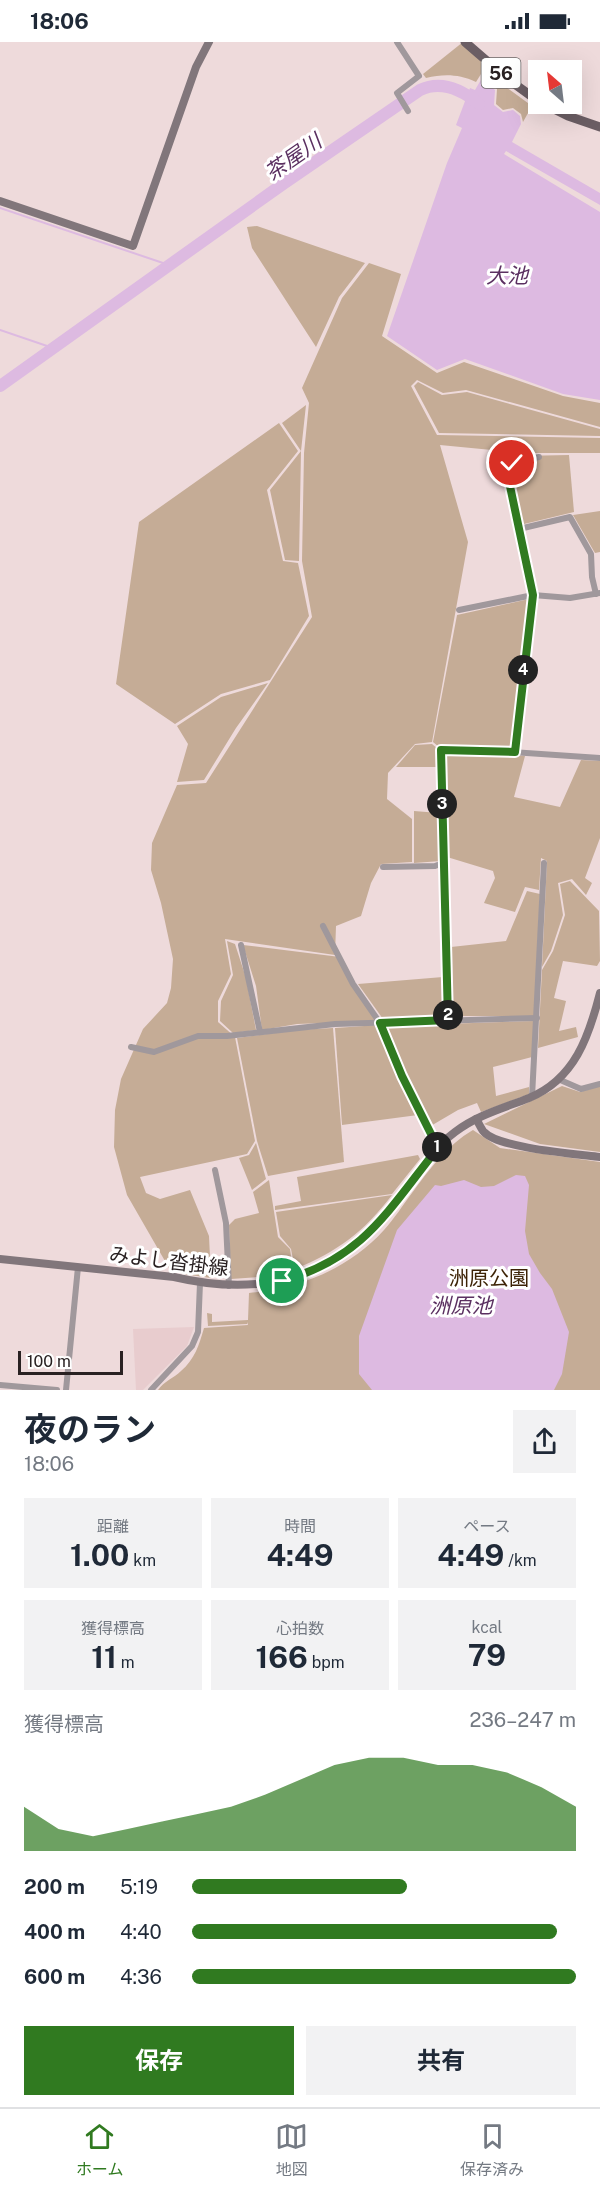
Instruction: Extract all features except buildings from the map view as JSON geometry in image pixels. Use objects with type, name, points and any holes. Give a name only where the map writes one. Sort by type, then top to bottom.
[{"type":"main road","points":[[0,201],[133,246],[196,67],[209,42]]},
{"type":"main road","name":"56","points":[[465,42],[528,94]]},
{"type":"main road","name":"56","points":[[564,114],[600,127]]},
{"type":"main road","name":"みよし沓掛線","points":[[0,1259],[174,1277],[229,1286],[266,1284],[316,1270],[343,1255],[375,1228],[438,1148],[456,1131],[476,1119],[532,1097],[558,1079],[577,1059],[586,1041],[600,993]]},
{"type":"main road","points":[[476,1119],[484,1133],[493,1138],[527,1148],[600,1157]]},
{"type":"street","points":[[397,42],[419,76],[397,93],[408,111]]},
{"type":"street","points":[[515,752],[533,595],[507,472],[512,463],[539,457]]},
{"type":"street","points":[[459,610],[533,595],[570,598],[598,594],[592,577],[591,554],[570,517],[519,528]]},
{"type":"street","points":[[448,1020],[441,750],[600,758]]},
{"type":"street","points":[[384,867],[435,866],[443,863]]},
{"type":"street","points":[[532,1097],[544,863]]},
{"type":"street","points":[[323,926],[353,984],[380,1023],[402,1076],[438,1148]]},
{"type":"street","points":[[241,945],[260,1032]]},
{"type":"street","points":[[131,1047],[154,1052],[198,1036],[217,1037],[297,1027],[537,1018]]},
{"type":"street","points":[[558,1079],[581,1089],[600,1084]]},
{"type":"street","points":[[215,1170],[226,1223],[229,1286]]},
{"type":"street","points":[[66,1390],[78,1267]]},
{"type":"street","points":[[151,1390],[192,1346],[198,1332],[200,1283]]},
{"type":"street","points":[[0,1385],[57,1390]]},
{"type":"shaded area","points":[[194,1327],[187,1346],[143,1390],[136,1390],[133,1329]]},
{"type":"green space","points":[[463,42],[503,85],[528,103],[528,113],[523,122],[521,114],[513,108],[503,110],[496,104],[497,89],[481,74],[476,82],[463,77],[451,76],[426,78],[423,74]]},
{"type":"green space","points":[[257,226],[365,263],[339,297],[316,347],[252,248],[247,227]]},
{"type":"green space","points":[[369,263],[401,274],[382,336],[437,373],[464,362],[563,396],[600,403],[600,427],[466,390],[443,393],[417,380],[411,386],[437,435],[600,438],[600,453],[524,453],[440,445],[468,542],[432,742],[415,744],[388,773],[387,799],[412,819],[412,862],[381,864],[371,883],[361,916],[336,926],[335,955],[225,939],[231,974],[218,1001],[218,1022],[235,1037],[255,1141],[247,1154],[140,1177],[146,1193],[160,1199],[190,1190],[209,1236],[211,1278],[183,1274],[169,1268],[127,1195],[114,1147],[115,1110],[121,1079],[143,1029],[167,1003],[171,988],[173,959],[151,870],[152,843],[177,785],[206,783],[312,617],[302,561],[304,453],[309,403],[302,388],[342,298]]},
{"type":"green space","points":[[418,382],[442,395],[467,392],[600,429],[600,436],[439,433],[414,386]]},
{"type":"green space","points":[[306,405],[301,451],[282,423]]},
{"type":"green space","points":[[279,423],[298,451],[267,490],[283,561],[298,563],[309,616],[270,680],[221,694],[175,724],[116,684],[139,522]]},
{"type":"green space","points":[[301,451],[299,561],[285,560],[270,490]]},
{"type":"green space","points":[[569,455],[574,512],[520,525],[510,472],[519,456]]},
{"type":"green space","points":[[600,511],[600,552],[595,553],[573,515]]},
{"type":"green space","points":[[529,599],[511,748],[465,745],[439,747],[433,742],[457,615]]},
{"type":"green space","points":[[268,683],[236,728],[204,780],[177,782],[188,744],[177,726],[221,697]]},
{"type":"green space","points":[[432,744],[438,749],[438,767],[396,767],[415,745]]},
{"type":"green space","points":[[443,753],[525,756],[514,797],[560,807],[581,760],[600,761],[600,838],[585,878],[592,883],[586,895],[572,879],[558,883],[563,915],[551,951],[542,967],[547,861],[541,858],[539,890],[525,887],[515,912],[484,903],[495,878],[493,871],[447,857]]},
{"type":"green space","points":[[414,811],[439,813],[441,861],[414,863]]},
{"type":"green space","points":[[570,881],[599,911],[600,961],[597,966],[563,961],[554,998],[566,1001],[559,1031],[576,1027],[578,1037],[538,1048],[542,970],[553,951],[565,915],[560,884]]},
{"type":"green space","points":[[527,891],[540,894],[534,1016],[452,1016],[451,947],[506,941]]},
{"type":"green space","points":[[227,941],[235,944],[246,978],[256,1030],[233,1033],[220,1021],[221,1001],[233,975]]},
{"type":"green space","points":[[243,945],[340,957],[377,1021],[297,1024],[262,1030],[256,986]]},
{"type":"green space","points":[[443,977],[445,1017],[383,1019],[358,984]]},
{"type":"green space","points":[[534,1021],[532,1057],[493,1067],[496,1096],[529,1087],[529,1094],[481,1112],[477,1103],[458,1110],[429,1127],[404,1075],[385,1026]]},
{"type":"green space","points":[[379,1025],[418,1115],[342,1125],[335,1028]]},
{"type":"green space","points":[[333,1028],[344,1162],[268,1176],[257,1141],[237,1038],[296,1030]]},
{"type":"green space","points":[[562,1086],[580,1092],[600,1086],[600,1152],[540,1144],[484,1124]]},
{"type":"green space","name":"洲原公園","points":[[473,1130],[500,1148],[600,1162],[600,1390],[158,1390],[190,1362],[204,1328],[248,1325],[247,1322],[247,1324],[208,1326],[207,1313],[212,1314],[212,1322],[248,1320],[249,1293],[268,1291],[305,1281],[340,1266],[356,1255],[388,1226],[439,1158]]},
{"type":"green space","points":[[256,1143],[266,1179],[252,1190],[239,1158],[249,1155]]},
{"type":"green space","points":[[418,1155],[420,1159],[392,1194],[275,1210],[275,1206],[301,1201],[297,1177]]},
{"type":"green space","points":[[269,1180],[278,1237],[290,1249],[293,1271],[273,1276],[231,1279],[229,1225],[235,1219],[259,1213],[253,1192]]},
{"type":"green space","points":[[392,1195],[371,1220],[349,1240],[295,1269],[291,1249],[280,1236],[276,1212]]},
{"type":"water","name":"大池","points":[[482,78],[495,90],[494,105],[503,112],[513,110],[520,116],[521,124],[512,142],[600,193],[600,205],[506,151],[504,154],[600,212],[600,400],[563,394],[465,359],[437,370],[387,336],[447,163],[462,128],[456,125],[470,88],[475,90]]},
{"type":"water","name":"洲原池","points":[[516,1175],[525,1176],[529,1185],[525,1231],[529,1254],[552,1289],[569,1332],[562,1374],[554,1390],[372,1390],[359,1374],[359,1336],[397,1230],[435,1185],[441,1186],[464,1180],[481,1187],[494,1186]]},
{"type":"waterway","name":"茶屋川","points":[[0,386],[283,184],[420,90],[443,86],[458,90],[479,104]]},
{"type":"waterway","points":[[0,208],[169,265]]},
{"type":"waterway","points":[[0,330],[53,348]]},
{"type":"route","points":[[282,1281],[316,1270],[359,1244],[391,1210],[438,1148],[402,1076],[380,1023],[448,1020],[441,750],[515,752],[533,595],[507,472],[512,463]]}]
